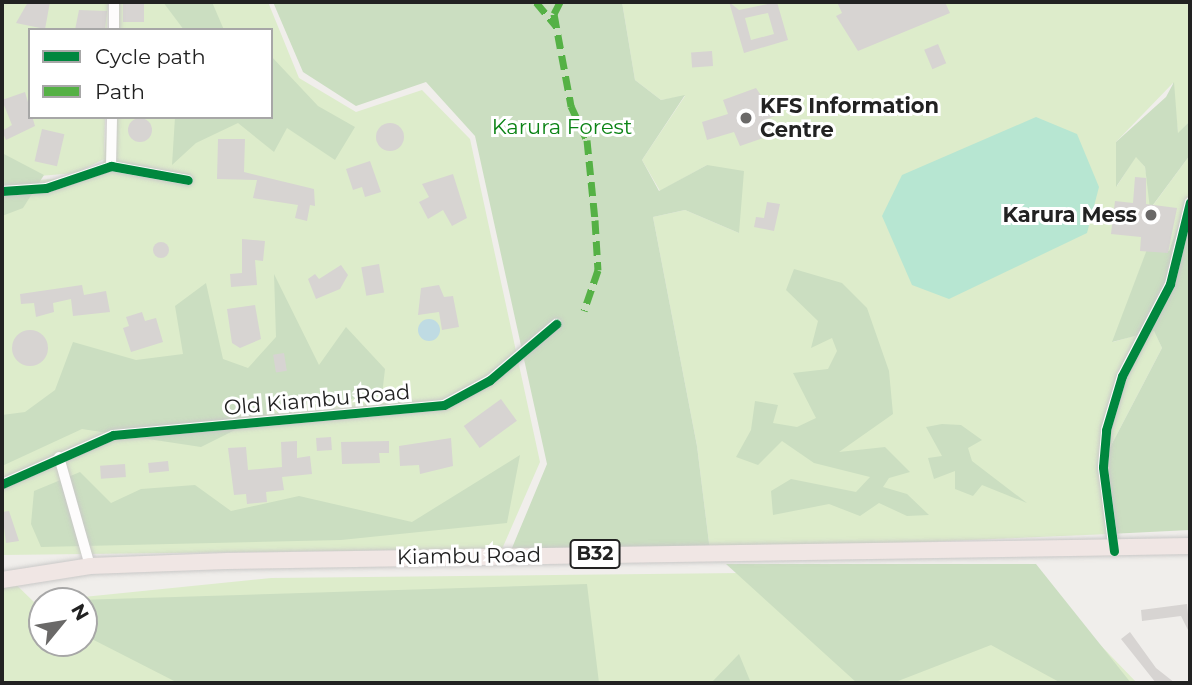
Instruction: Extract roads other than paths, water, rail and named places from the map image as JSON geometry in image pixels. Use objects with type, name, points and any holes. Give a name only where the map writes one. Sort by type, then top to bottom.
[{"type":"highway","name":"Kiambu Road","points":[[2,580],[90,566],[1114,551],[1190,546]]},
{"type":"street","points":[[114,2],[114,28]]},
{"type":"street","points":[[111,166],[112,119]]},
{"type":"street","points":[[2,191],[46,188],[111,166],[188,180]]},
{"type":"street","points":[[1114,551],[1103,467],[1106,430],[1122,376],[1170,284],[1190,202]]},
{"type":"street","name":"Old Kiambu Road","points":[[2,484],[59,457],[117,435],[444,405],[490,380],[556,324]]},
{"type":"street","points":[[59,457],[90,566]]},
{"type":"water","points":[[429,319],[437,322],[440,330],[437,338],[429,341],[421,338],[418,330],[421,322]]},
{"type":"place","name":"KFS Information Centre","points":[[746,118]]},
{"type":"place","name":"Karura Mess","points":[[1151,215]]},
{"type":"park label","name":"Karura Forest","points":[[562,127]]}]
